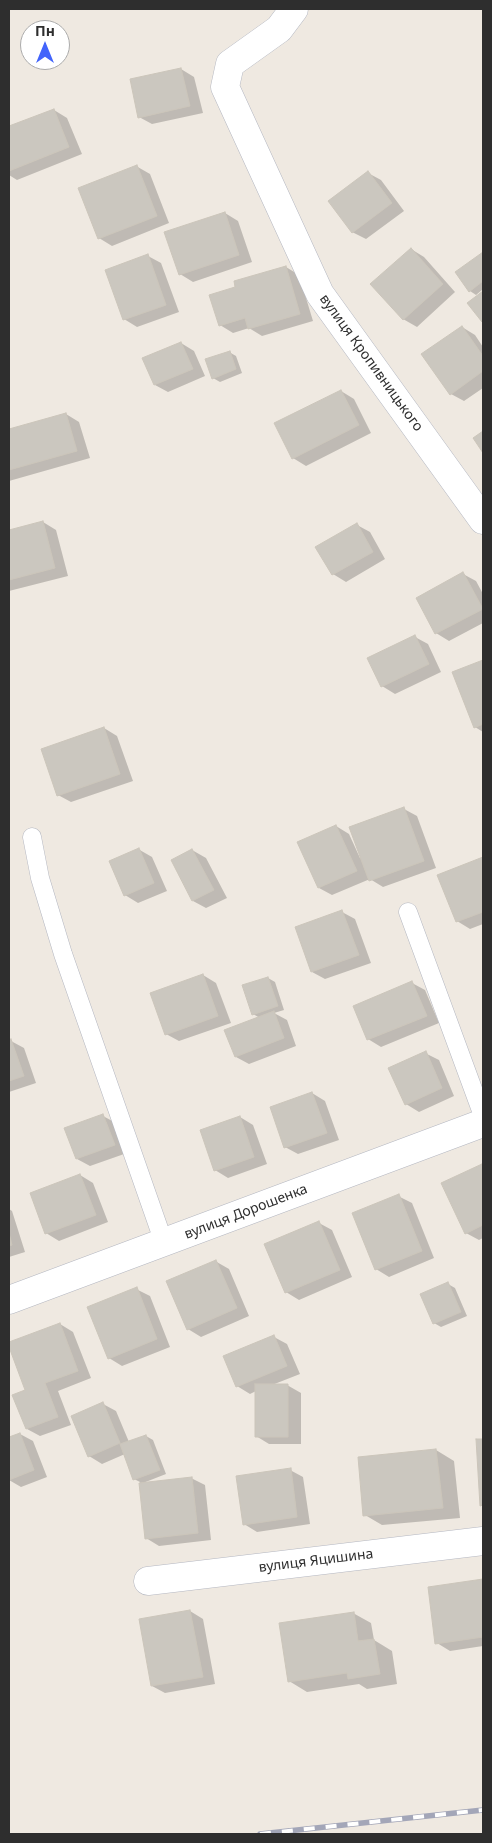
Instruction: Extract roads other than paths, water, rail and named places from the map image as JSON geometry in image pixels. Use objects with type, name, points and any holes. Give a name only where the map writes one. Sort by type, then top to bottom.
[{"type":"street","name":"вулиця Кропивницького","points":[[294,9],[279,29],[230,64],[225,87],[320,294],[483,520]]},
{"type":"street","name":"вулиця Дорошенка","points":[[9,1300],[483,1123]]},
{"type":"street","name":"вулиця Яцишина","points":[[148,1581],[483,1541]]},
{"type":"lane","points":[[32,837],[40,878],[63,954],[164,1243]]},
{"type":"lane","points":[[408,912],[483,1116]]},
{"type":"railway","points":[[260,1834],[483,1810]]}]
